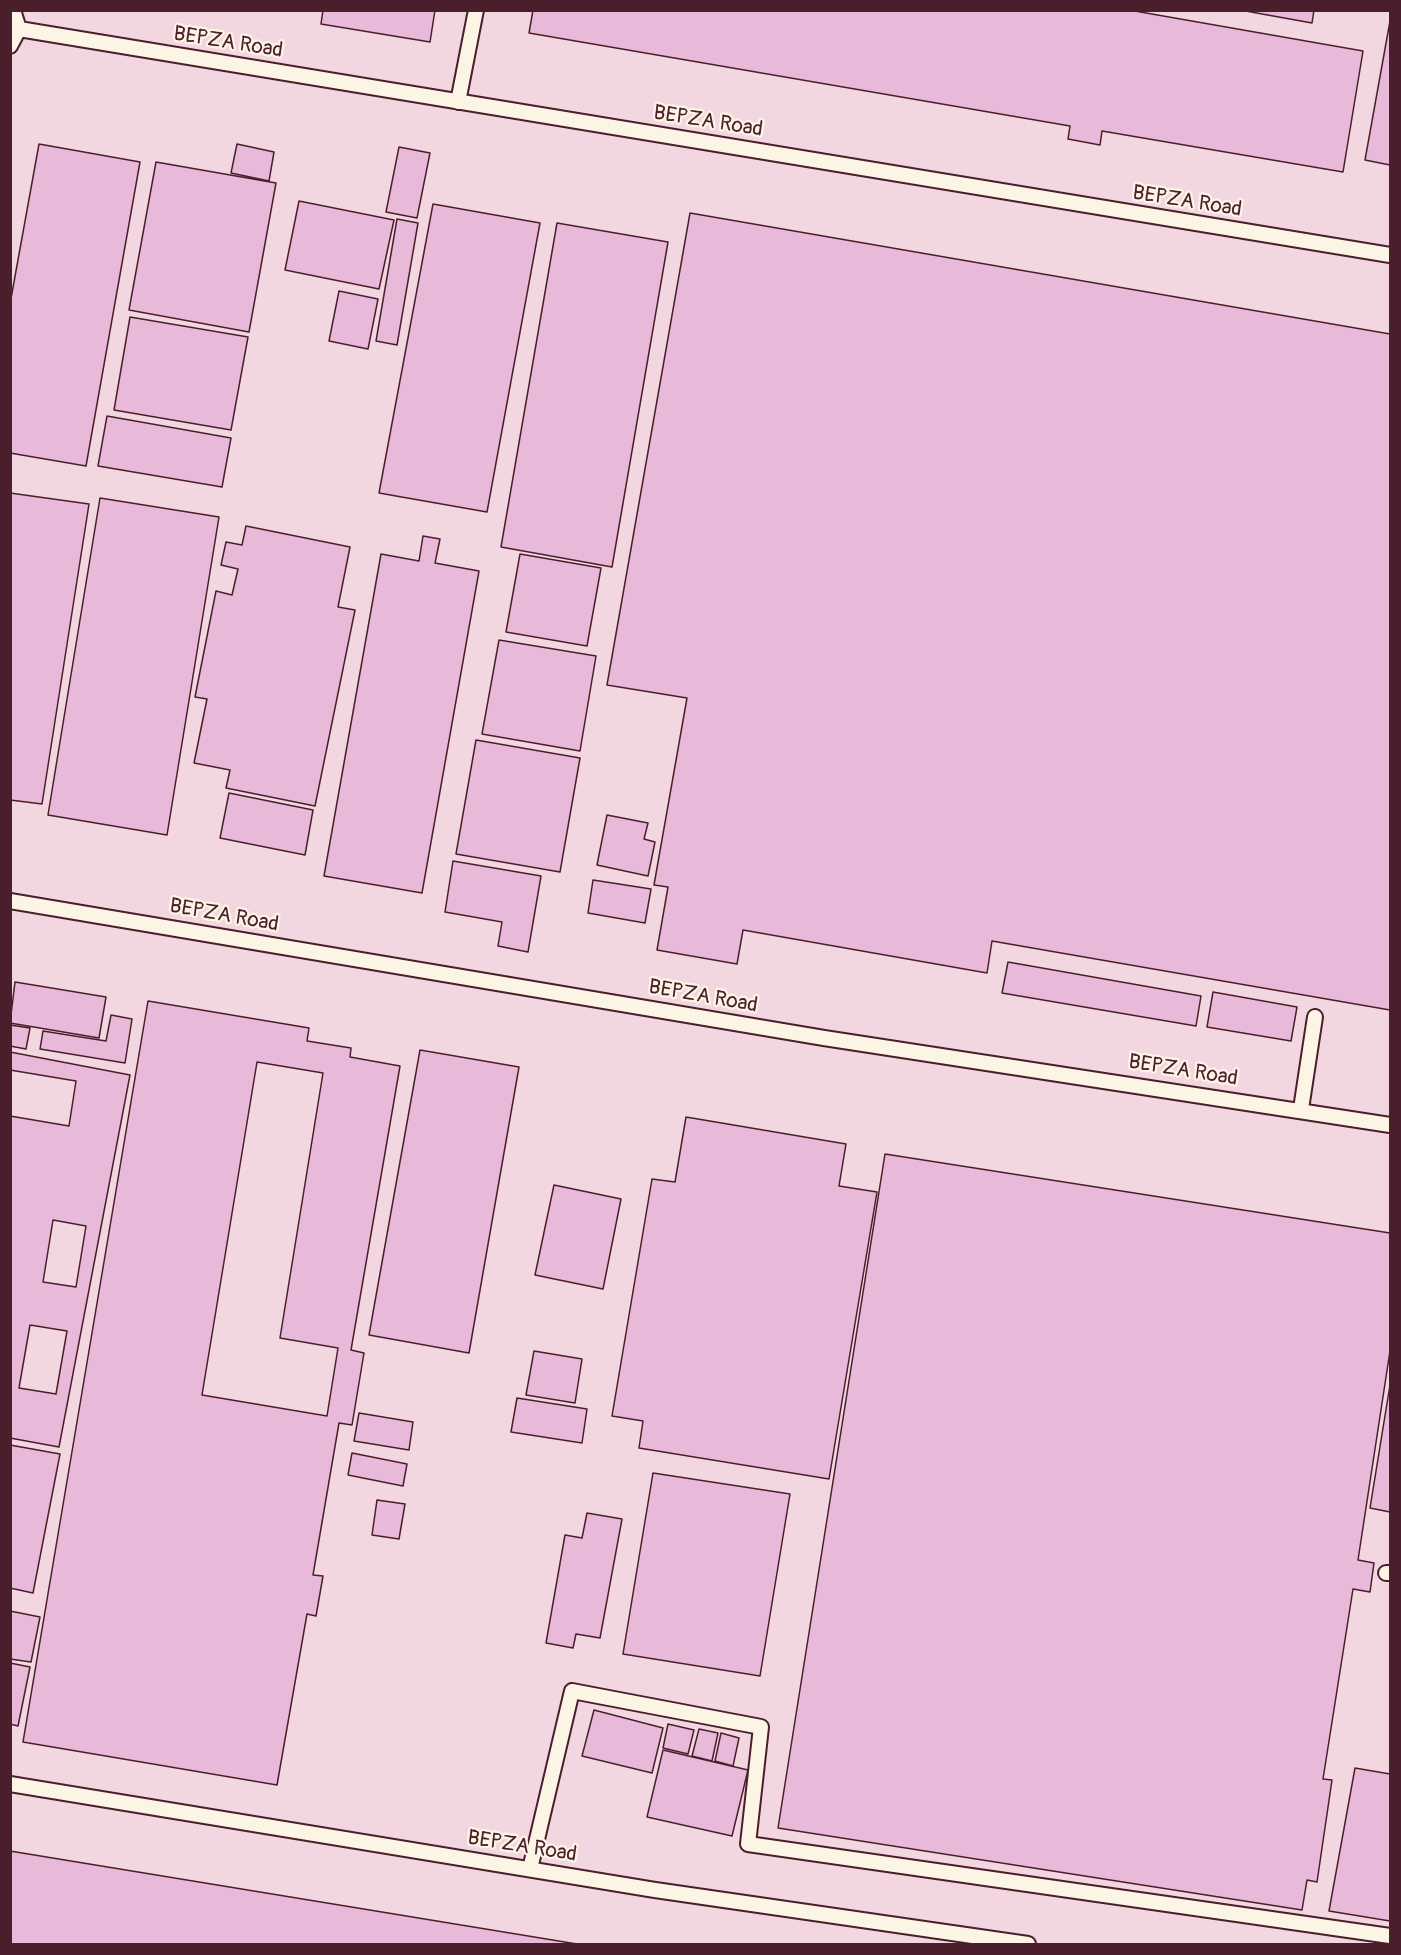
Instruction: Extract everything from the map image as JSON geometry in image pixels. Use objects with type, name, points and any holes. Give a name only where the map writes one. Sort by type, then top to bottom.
[{"type":"lane","points":[[10,46],[19,29],[14,10]]},
{"type":"lane","points":[[458,102],[476,10]]},
{"type":"lane","name":"BEPZA Road","points":[[19,29],[1390,255]]},
{"type":"lane","name":"BEPZA Road","points":[[10,902],[824,1038],[1300,1109],[1390,1125]]},
{"type":"lane","points":[[1300,1109],[1315,1017]]},
{"type":"lane","points":[[530,1869],[572,1690],[761,1727],[748,1844],[1390,1936]]},
{"type":"lane","name":"BEPZA Road","points":[[10,1784],[530,1869],[1028,1944]]},
{"type":"shaded area","points":[[11,11],[1390,11],[1390,1944],[11,1944]]},
{"type":"building","points":[[323,10],[435,10],[430,42],[321,24]]},
{"type":"building","points":[[533,10],[1129,10],[1363,51],[1343,172],[1102,131],[1100,145],[1068,139],[1070,126],[529,33]]},
{"type":"building","points":[[1240,10],[1314,10],[1312,23]]},
{"type":"building","points":[[1390,21],[1390,165],[1365,160]]},
{"type":"building","points":[[39,144],[140,162],[86,466],[10,453],[10,304]]},
{"type":"building","points":[[237,144],[274,152],[269,181],[231,173]]},
{"type":"building","points":[[399,147],[430,153],[417,218],[386,212]]},
{"type":"building","points":[[156,162],[276,183],[249,332],[129,310]]},
{"type":"building","points":[[299,201],[394,220],[379,289],[285,270]]},
{"type":"building","points":[[433,204],[540,223],[487,512],[379,493]]},
{"type":"building","points":[[690,213],[1390,334],[1390,1010],[992,941],[987,973],[743,930],[737,964],[657,950],[668,887],[654,885],[687,698],[607,685]]},
{"type":"building","points":[[397,219],[418,223],[397,345],[376,341]]},
{"type":"building","points":[[557,223],[668,242],[612,567],[501,547]]},
{"type":"building","points":[[339,291],[378,299],[368,349],[329,341]]},
{"type":"building","points":[[130,317],[248,337],[231,430],[114,410]]},
{"type":"building","points":[[107,416],[231,438],[222,487],[98,466]]},
{"type":"building","points":[[10,493],[89,504],[42,804],[10,800]]},
{"type":"building","points":[[100,498],[219,517],[167,835],[48,815]]},
{"type":"building","points":[[246,526],[350,547],[338,607],[355,610],[315,806],[226,788],[230,770],[194,763],[207,699],[195,697],[216,591],[232,595],[238,569],[221,565],[226,542],[242,545]]},
{"type":"building","points":[[423,536],[440,539],[435,563],[479,571],[422,893],[324,876],[381,554],[419,561]]},
{"type":"building","points":[[520,554],[601,568],[587,646],[506,632]]},
{"type":"building","points":[[499,640],[596,656],[580,751],[482,734]]},
{"type":"building","points":[[476,740],[580,758],[560,872],[456,854]]},
{"type":"building","points":[[229,793],[313,810],[305,855],[220,838]]},
{"type":"building","points":[[607,815],[648,823],[644,839],[655,842],[648,876],[597,865]]},
{"type":"building","points":[[453,861],[541,876],[528,952],[498,946],[502,922],[445,912]]},
{"type":"building","points":[[593,880],[651,889],[645,923],[588,913]]},
{"type":"building","points":[[1008,962],[1201,996],[1196,1026],[1002,993]]},
{"type":"building","points":[[15,982],[106,997],[99,1038],[10,1023]]},
{"type":"building","points":[[1213,992],[1297,1007],[1291,1041],[1207,1027]]},
{"type":"building","points":[[148,1001],[309,1028],[307,1041],[351,1048],[350,1057],[400,1066],[351,1350],[364,1353],[352,1425],[339,1423],[313,1575],[323,1576],[316,1616],[307,1614],[277,1785],[23,1742]]},
{"type":"building","points":[[111,1015],[132,1019],[125,1063],[40,1049],[43,1031],[106,1041]]},
{"type":"building","points":[[10,1025],[30,1028],[26,1049],[10,1046]]},
{"type":"building","points":[[420,1050],[519,1067],[469,1353],[369,1335]]},
{"type":"building","points":[[10,1052],[130,1075],[59,1447],[10,1438]]},
{"type":"building","points":[[257,1062],[323,1073],[280,1338],[338,1348],[327,1416],[202,1395]]},
{"type":"building","points":[[10,1070],[76,1081],[69,1126],[10,1116]]},
{"type":"building","points":[[686,1117],[846,1144],[839,1186],[877,1192],[829,1479],[639,1448],[643,1421],[612,1416],[652,1179],[675,1182]]},
{"type":"building","points":[[885,1154],[1390,1233],[1390,1351],[1358,1560],[1374,1563],[1370,1592],[1353,1589],[1323,1779],[1332,1780],[1317,1882],[1307,1880],[1302,1910],[778,1828]]},
{"type":"building","points":[[554,1185],[621,1199],[603,1289],[535,1275]]},
{"type":"building","points":[[53,1220],[86,1226],[76,1287],[43,1282]]},
{"type":"building","points":[[30,1325],[67,1331],[56,1394],[19,1388]]},
{"type":"building","points":[[534,1351],[582,1359],[575,1403],[526,1395]]},
{"type":"building","points":[[1390,1385],[1390,1512],[1370,1508]]},
{"type":"building","points":[[517,1398],[587,1409],[582,1443],[511,1432]]},
{"type":"building","points":[[359,1413],[413,1422],[409,1450],[354,1441]]},
{"type":"building","points":[[10,1445],[60,1454],[33,1593],[10,1588]]},
{"type":"building","points":[[352,1453],[407,1464],[403,1486],[348,1475]]},
{"type":"building","points":[[653,1473],[790,1494],[760,1676],[623,1654]]},
{"type":"building","points":[[377,1500],[405,1504],[399,1539],[372,1535]]},
{"type":"building","points":[[587,1513],[622,1519],[600,1638],[576,1634],[573,1648],[546,1643],[565,1535],[582,1538]]},
{"type":"building","points":[[10,1611],[40,1617],[31,1662],[10,1659]]},
{"type":"building","points":[[10,1663],[30,1667],[18,1726],[10,1724]]},
{"type":"building","points":[[594,1710],[663,1728],[652,1773],[582,1756]]},
{"type":"building","points":[[668,1724],[694,1730],[688,1754],[663,1748]]},
{"type":"building","points":[[699,1729],[718,1733],[712,1761],[692,1756]]},
{"type":"building","points":[[721,1733],[739,1738],[733,1766],[715,1761]]},
{"type":"building","points":[[663,1750],[748,1770],[732,1836],[647,1817]]},
{"type":"building","points":[[1355,1768],[1390,1774],[1390,1921],[1329,1911]]},
{"type":"building","points":[[10,1851],[577,1944],[10,1944]]}]
